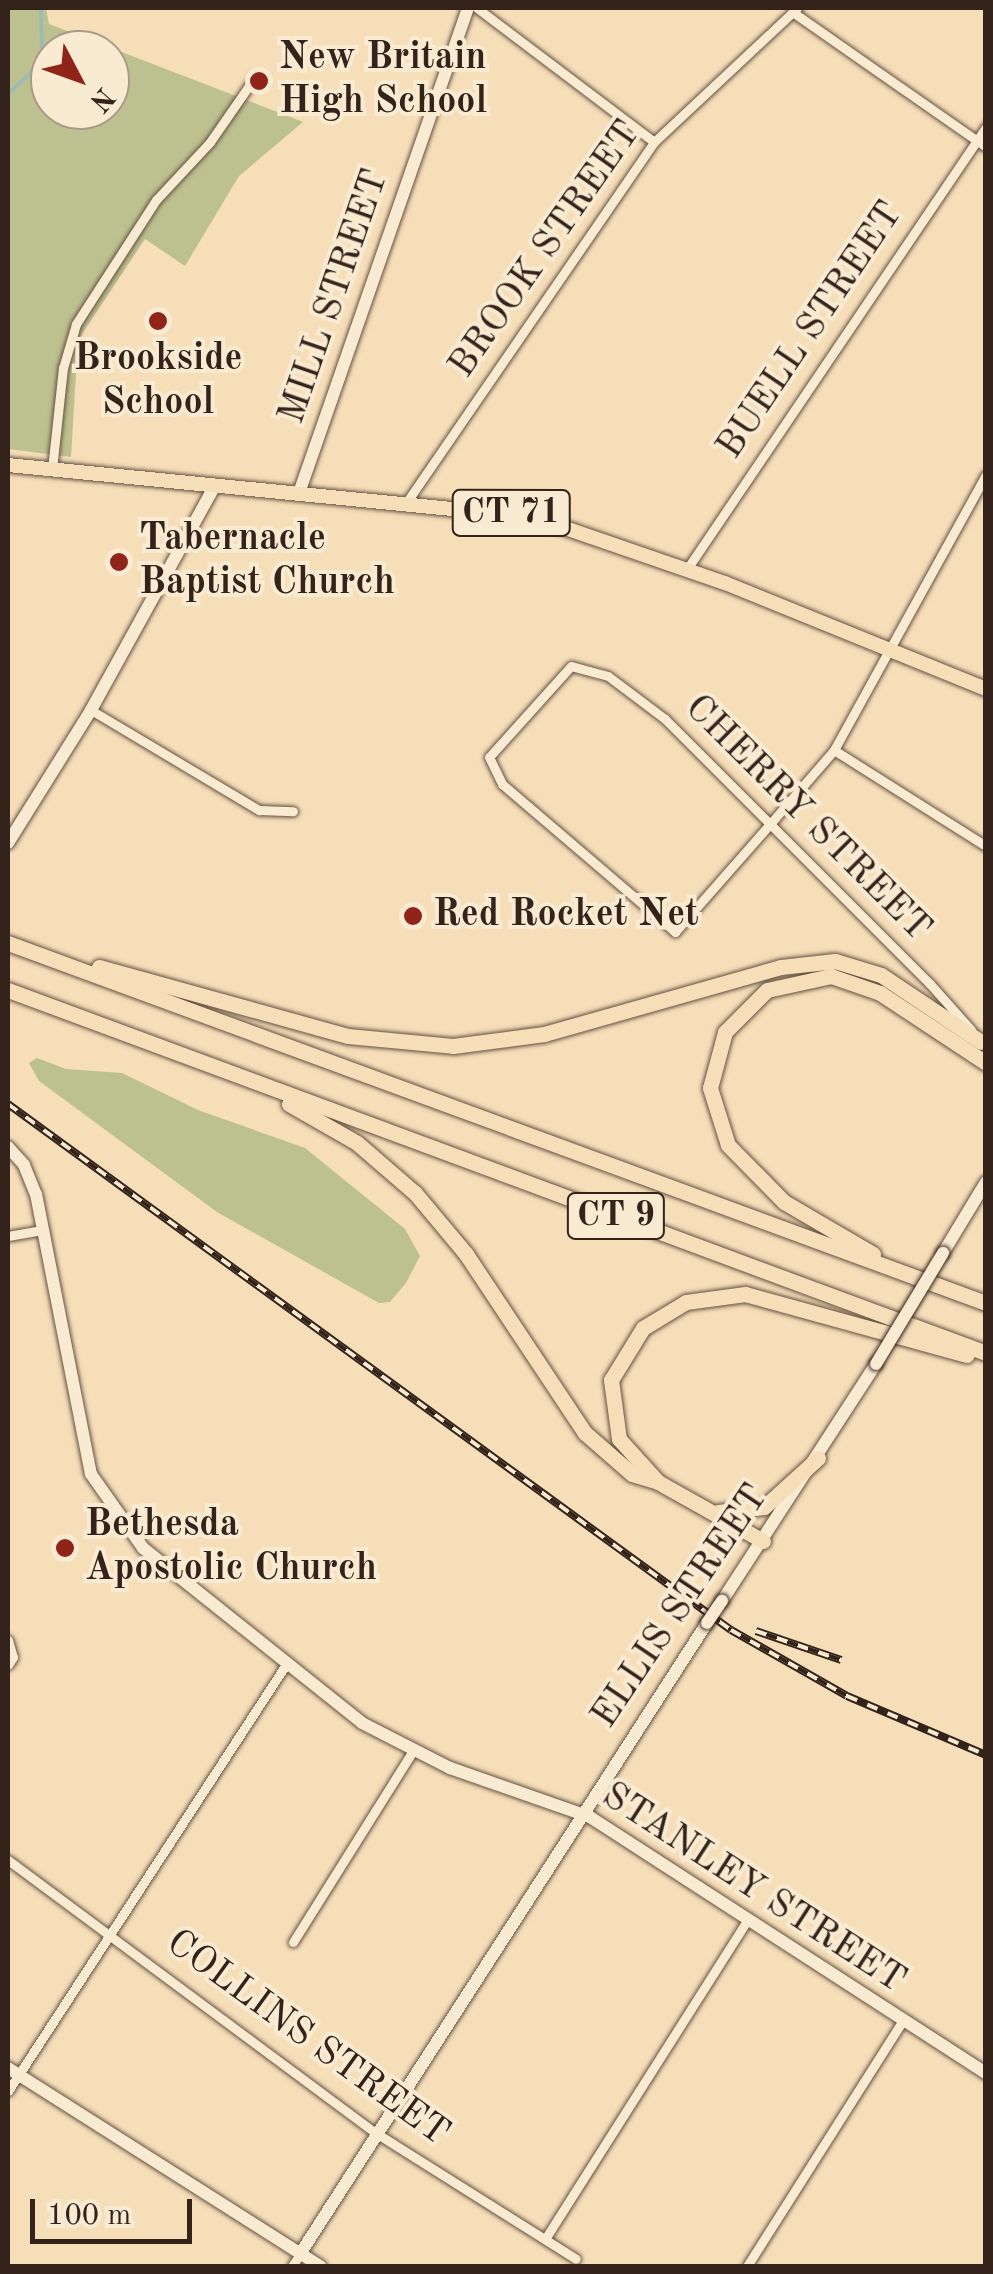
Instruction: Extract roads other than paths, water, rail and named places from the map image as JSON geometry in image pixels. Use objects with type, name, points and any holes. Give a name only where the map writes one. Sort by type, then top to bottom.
[{"type":"highway","name":"CT 9","points":[[8,943],[986,1303]]},
{"type":"highway","points":[[54,960],[348,1036],[428,1046],[532,1036],[796,963],[835,961],[880,975],[983,1044]]},
{"type":"highway","points":[[897,1270],[784,1202],[740,1160],[712,1109],[718,1047],[758,996],[790,980],[824,975],[880,992],[986,1064]]},
{"type":"highway","name":"CT 9","points":[[8,990],[986,1355]]},
{"type":"highway","points":[[247,1079],[341,1132],[400,1178],[466,1254],[581,1428],[632,1474],[658,1482],[763,1540]]},
{"type":"highway","points":[[658,1482],[620,1439],[610,1385],[635,1336],[681,1304],[756,1295],[986,1355]]},
{"type":"highway","points":[[708,1510],[764,1507],[818,1458]]},
{"type":"main road","name":"MILL STREET","points":[[299,493],[468,8]]},
{"type":"main road","name":"CT 71","points":[[8,465],[533,517],[686,569],[986,689]]},
{"type":"main road","points":[[8,843],[91,710],[215,485]]},
{"type":"main road","name":"STANLEY STREET","points":[[8,1148],[29,1174],[97,1485],[143,1548],[347,1714],[413,1751],[579,1812],[986,2073]]},
{"type":"main road","name":"ELLIS STREET","points":[[300,2254],[579,1812],[818,1458],[986,1182]]},
{"type":"main road","points":[[12,2071],[320,2266]]},
{"type":"street","points":[[477,8],[654,142]]},
{"type":"street","points":[[795,10],[981,144]]},
{"type":"street","name":"BROOK STREET","points":[[406,503],[654,142],[795,10]]},
{"type":"street","points":[[52,469],[63,368],[76,324],[156,200],[210,142],[255,78]]},
{"type":"street","name":"BUELL STREET","points":[[686,569],[981,144],[986,127]]},
{"type":"street","points":[[770,824],[834,750],[986,475]]},
{"type":"street","name":"CHERRY STREET","points":[[770,824],[675,932],[502,784],[489,757],[571,666],[608,676],[639,695],[770,824],[983,1044]]},
{"type":"street","points":[[91,710],[259,810],[293,811]]},
{"type":"street","points":[[834,750],[986,846]]},
{"type":"street","points":[[8,1236],[43,1230]]},
{"type":"street","points":[[8,1640],[10,1661]]},
{"type":"street","points":[[8,2090],[12,2071],[285,1666]]},
{"type":"street","points":[[293,1942],[413,1751]]},
{"type":"street","name":"COLLINS STREET","points":[[8,1860],[376,2133],[576,2259]]},
{"type":"street","points":[[545,2239],[748,1919]]},
{"type":"street","points":[[746,2266],[902,2020]]},
{"type":"street","name":"ELLIS STREET","points":[[292,2266],[300,2254]]},
{"type":"waterway","points":[[8,94],[33,71],[42,52],[41,8]]},
{"type":"railway","points":[[8,1104],[731,1630],[847,1696],[986,1755]]},
{"type":"railway","points":[[756,1631],[841,1660]]},
{"type":"place","name":"New Britain High School","points":[[259,81]]},
{"type":"place","name":"Brookside School","points":[[158,321]]},
{"type":"place","name":"Tabernacle Baptist Church","points":[[119,562]]},
{"type":"place","name":"Red Rocket Net","points":[[413,916]]},
{"type":"place","name":"Bethesda Apostolic Church","points":[[65,1548]]}]
